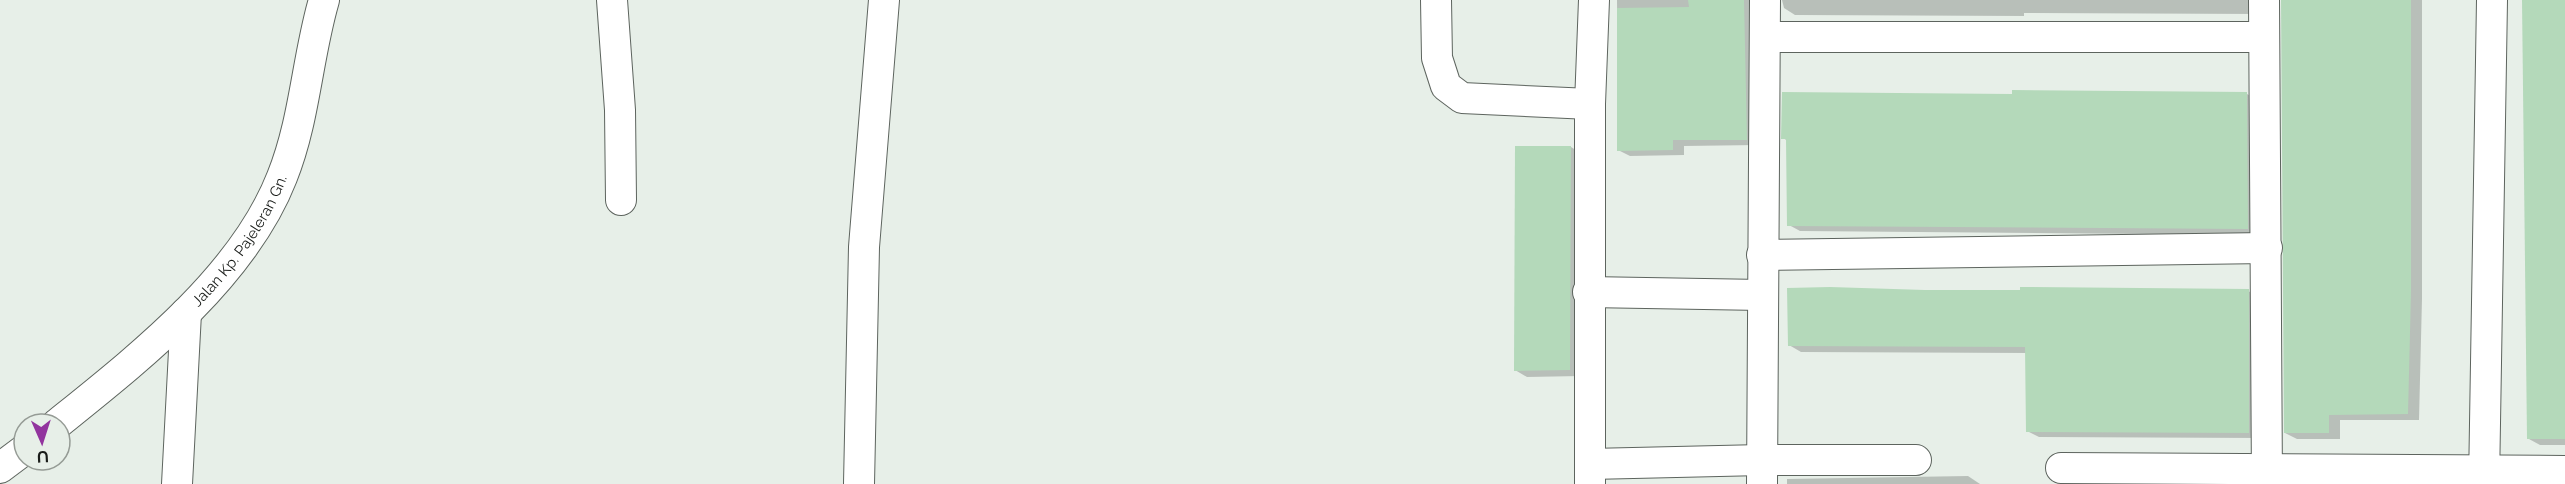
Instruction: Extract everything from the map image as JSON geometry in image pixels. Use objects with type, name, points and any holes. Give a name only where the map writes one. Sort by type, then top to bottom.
[{"type":"street","name":"Jalan Kp. Pajeleran Gn.","points":[[72,412],[120,373],[186,313],[229,264],[261,221],[282,177],[299,126],[324,0]]},
{"type":"street","points":[[612,0],[620,110],[621,200]]},
{"type":"street","points":[[859,484],[864,247],[884,0]]},
{"type":"street","points":[[1436,0],[1437,58],[1446,86],[1462,98],[1590,104]]},
{"type":"street","points":[[1594,0],[1590,104],[1588,292],[1590,474],[1762,472],[1916,460]]},
{"type":"street","points":[[1762,472],[1765,0]]},
{"type":"street","points":[[2264,0],[2267,476]]},
{"type":"street","points":[[2484,477],[2492,0]]},
{"type":"street","points":[[1765,37],[2264,37]]},
{"type":"street","points":[[1762,255],[2266,248]]},
{"type":"street","points":[[1588,292],[1762,295]]},
{"type":"street","points":[[177,484],[186,313]]},
{"type":"street","points":[[2061,468],[2267,476],[2484,477],[2565,471]]},
{"type":"building","points":[[1688,0],[1744,0],[1747,140],[1673,140],[1673,150],[1617,151],[1617,8],[1689,7]]},
{"type":"building","points":[[2281,0],[2411,0],[2411,292],[2408,414],[2329,415],[2329,433],[2284,433]]},
{"type":"building","points":[[2522,0],[2565,0],[2565,439],[2527,439]]},
{"type":"building","points":[[2012,90],[2247,92],[2248,229],[1787,226],[1786,139],[1781,139],[1782,92],[2012,94]]},
{"type":"building","points":[[1515,146],[1571,146],[1570,370],[1514,371]]},
{"type":"building","points":[[2020,287],[2249,289],[2249,433],[2026,432],[2025,347],[1788,346],[1787,288],[1925,290],[2020,290]]}]
